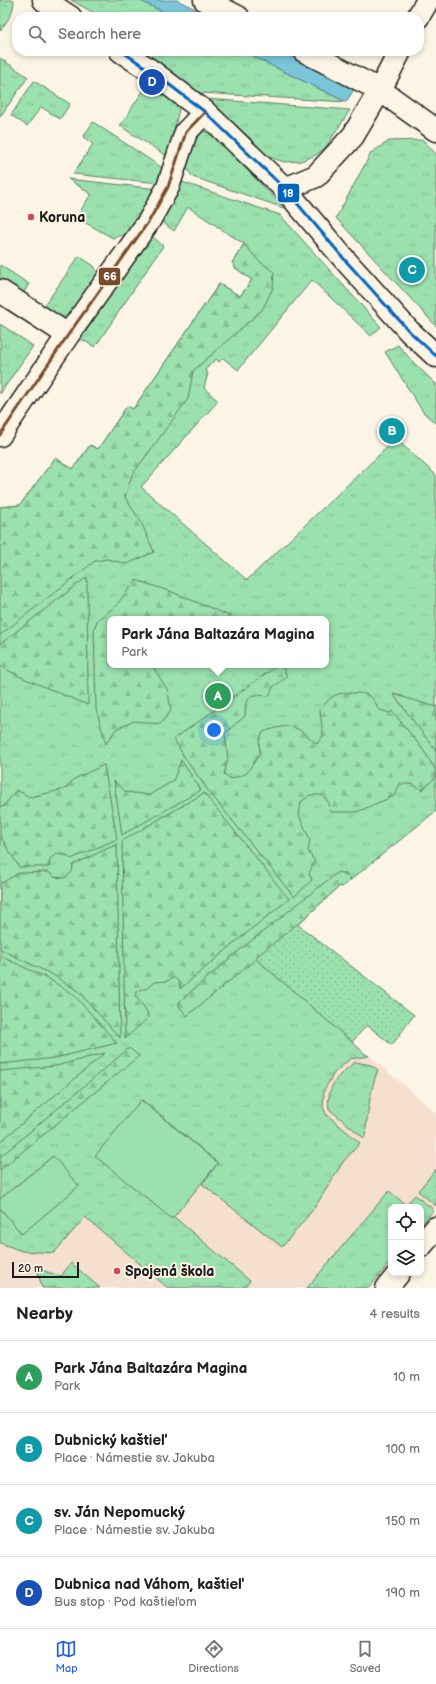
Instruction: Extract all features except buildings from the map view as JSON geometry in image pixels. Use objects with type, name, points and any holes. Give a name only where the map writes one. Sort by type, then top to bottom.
[{"type":"street","points":[[44,0],[62,12]]},
{"type":"street","points":[[205,0],[228,12]]},
{"type":"street","points":[[421,12],[428,0]]},
{"type":"street","points":[[128,56],[154,73],[205,112],[285,189],[361,278],[409,331],[436,356]]},
{"type":"street","points":[[314,56],[380,90],[436,130]]},
{"type":"street","points":[[285,189],[316,176],[353,136],[380,90],[397,56]]},
{"type":"street","points":[[0,436],[68,335],[149,221],[168,187],[186,132],[205,112]]},
{"type":"street","points":[[0,290],[68,335]]},
{"type":"street","points":[[424,1242],[436,1228]]},
{"type":"street","points":[[387,1288],[397,1276]]},
{"type":"shaded area","points":[[255,958],[436,1113],[436,1207],[424,1221],[424,1204],[388,1204],[388,1265],[369,1288],[0,1288],[0,1170]]},
{"type":"green space","points":[[0,0],[14,0],[14,5],[8,20],[0,31]]},
{"type":"green space","points":[[71,0],[139,0],[163,12],[92,12]]},
{"type":"green space","points":[[149,56],[252,56],[346,102],[185,92],[169,74]]},
{"type":"green space","points":[[0,58],[28,77],[0,117]]},
{"type":"green space","points":[[34,81],[70,104],[60,119],[41,107],[27,126],[11,115]]},
{"type":"green space","points":[[149,86],[156,86],[180,104],[169,155],[165,155],[120,126],[145,88]]},
{"type":"green space","points":[[206,99],[350,110],[326,147],[316,155],[301,161],[284,162],[267,156]]},
{"type":"green space","points":[[93,122],[167,171],[159,183],[73,174],[93,144],[83,137]]},
{"type":"green space","points":[[203,131],[214,136],[284,208],[193,177],[185,166],[185,160],[198,133]]},
{"type":"green space","points":[[423,140],[436,154],[436,326],[336,218],[371,153],[389,141]]},
{"type":"green space","points":[[68,179],[158,189],[126,234],[113,238],[84,222],[86,218],[79,213],[91,194]]},
{"type":"green space","points":[[182,182],[280,215],[381,327],[371,336],[312,280],[238,370],[223,358],[219,362],[216,359],[205,370],[208,373],[204,388],[218,401],[141,487],[247,580],[396,439],[436,475],[436,811],[342,887],[340,886],[296,926],[255,958],[369,1056],[350,1059],[334,1073],[324,1090],[323,1107],[326,1114],[360,1143],[343,1162],[315,1207],[282,1247],[202,1184],[218,1163],[142,1100],[172,1219],[174,1217],[250,1281],[244,1288],[168,1288],[85,1217],[54,1253],[22,1251],[0,1243],[0,1208],[22,1234],[53,1156],[0,1199],[0,507],[20,505],[55,458],[73,469],[90,445],[98,449],[127,406],[133,409],[219,284],[240,296],[252,280],[234,267],[235,265],[232,263],[244,244],[188,207],[174,231],[158,219]]},
{"type":"green space","points":[[150,234],[163,246],[95,347],[81,339]]},
{"type":"green space","points":[[244,244],[259,261],[274,272],[273,288],[262,310],[193,371],[188,399],[132,475],[125,497],[142,524],[154,552],[127,564],[107,559],[95,561],[0,635],[0,507],[20,505],[55,458],[73,469],[90,445],[98,449],[127,406],[133,409],[219,284],[240,296],[252,280],[234,267],[235,265],[232,263]]},
{"type":"green space","points":[[79,256],[94,266],[97,272],[97,281],[69,317],[63,319],[42,309]]},
{"type":"green space","points":[[0,265],[29,284],[21,297],[0,283]]},
{"type":"green space","points":[[0,324],[33,346],[0,394]]},
{"type":"green space","points":[[398,345],[436,384],[436,424],[423,412],[385,352]]},
{"type":"green space","points":[[87,577],[88,705],[21,677],[0,666],[0,644]]},
{"type":"green space","points":[[136,580],[172,592],[230,616],[107,616],[107,668],[154,668],[168,691],[171,711],[160,724],[134,721],[116,729],[106,744],[96,709],[94,628],[98,619],[115,607]]},
{"type":"green space","points":[[274,668],[282,668],[287,677],[273,687],[269,696],[252,695],[246,702],[245,716],[225,733],[228,759],[224,774],[231,779],[247,773],[260,753],[259,741],[263,732],[287,726],[293,727],[304,733],[317,744],[323,736],[320,710],[333,696],[347,693],[361,693],[369,695],[374,700],[378,709],[389,713],[392,711],[422,748],[436,771],[436,777],[422,790],[412,784],[400,784],[394,796],[357,812],[330,812],[329,803],[322,795],[310,795],[301,802],[299,815],[310,840],[308,851],[315,862],[309,873],[312,880],[294,897],[207,789],[183,755],[174,739]]},
{"type":"green space","points":[[393,694],[436,707],[436,752],[431,744]]},
{"type":"green space","points":[[181,760],[201,790],[122,835],[114,781],[126,792],[149,795],[173,781]]},
{"type":"green space","points":[[104,765],[117,839],[71,859],[67,855],[57,854],[50,859],[49,867],[19,867],[0,836],[0,806],[3,807],[16,790],[30,797],[65,789],[74,779]]},
{"type":"green space","points":[[204,793],[289,899],[180,989],[179,982],[175,978],[171,978],[168,981],[154,982],[146,989],[141,989],[136,993],[135,996],[145,1008],[149,1017],[125,1039],[122,841]]},
{"type":"green space","points":[[117,844],[120,1038],[78,991],[53,975],[0,949],[0,884],[19,873],[49,872],[54,877],[65,878],[72,872],[73,865]]},
{"type":"green space","points":[[338,872],[346,874],[351,879],[342,887],[340,886],[296,926],[187,1016],[179,1006],[179,1002],[236,953]]},
{"type":"green space","points":[[297,924],[414,1015],[392,1045],[367,1025],[352,1042],[255,958]]},
{"type":"green space","points":[[0,956],[49,979],[74,995],[117,1043],[55,1058],[0,1064]]},
{"type":"green space","points":[[129,1048],[139,1056],[0,1170],[0,1157]]},
{"type":"green space","points":[[105,1053],[0,1142],[0,1071],[56,1066]]},
{"type":"green space","points":[[356,1062],[371,1065],[378,1070],[371,1094],[364,1138],[329,1109],[329,1094],[331,1088],[339,1076]]},
{"type":"green space","points":[[141,1100],[218,1163],[172,1219],[95,1156]]},
{"type":"green space","points":[[53,1156],[79,1186],[22,1234],[0,1208],[0,1199]]},
{"type":"green space","points":[[436,1169],[436,1206],[418,1191]]},
{"type":"green space","points":[[389,1191],[405,1204],[388,1204],[388,1265],[369,1288],[307,1288]]},
{"type":"green space","points":[[415,1195],[434,1210],[424,1222],[424,1204],[407,1204]]},
{"type":"green space","points":[[71,1263],[100,1288],[42,1288],[37,1269],[61,1276]]},
{"type":"water","points":[[139,0],[177,0],[201,12],[163,12]]},
{"type":"water","points":[[252,56],[290,56],[355,88],[346,102]]},
{"type":"transit line","name":"18","points":[[128,56],[154,73],[205,112],[285,189],[345,260],[409,331],[436,356]]},
{"type":"transit line","name":"66","points":[[0,435],[68,335],[149,221],[168,187],[186,132],[205,112]]},
{"type":"place","name":"Dubnica nad Váhom, kaštieľ","points":[[152,82]]},
{"type":"place","name":"Koruna","points":[[31,217]]},
{"type":"place","name":"sv. Ján Nepomucký","points":[[412,270]]},
{"type":"place","name":"Dubnický kaštieľ","points":[[392,431]]},
{"type":"place","name":"Park Jána Baltazára Magina","points":[[218,696]]},
{"type":"place","name":"Spojená škola","points":[[117,1271]]}]
